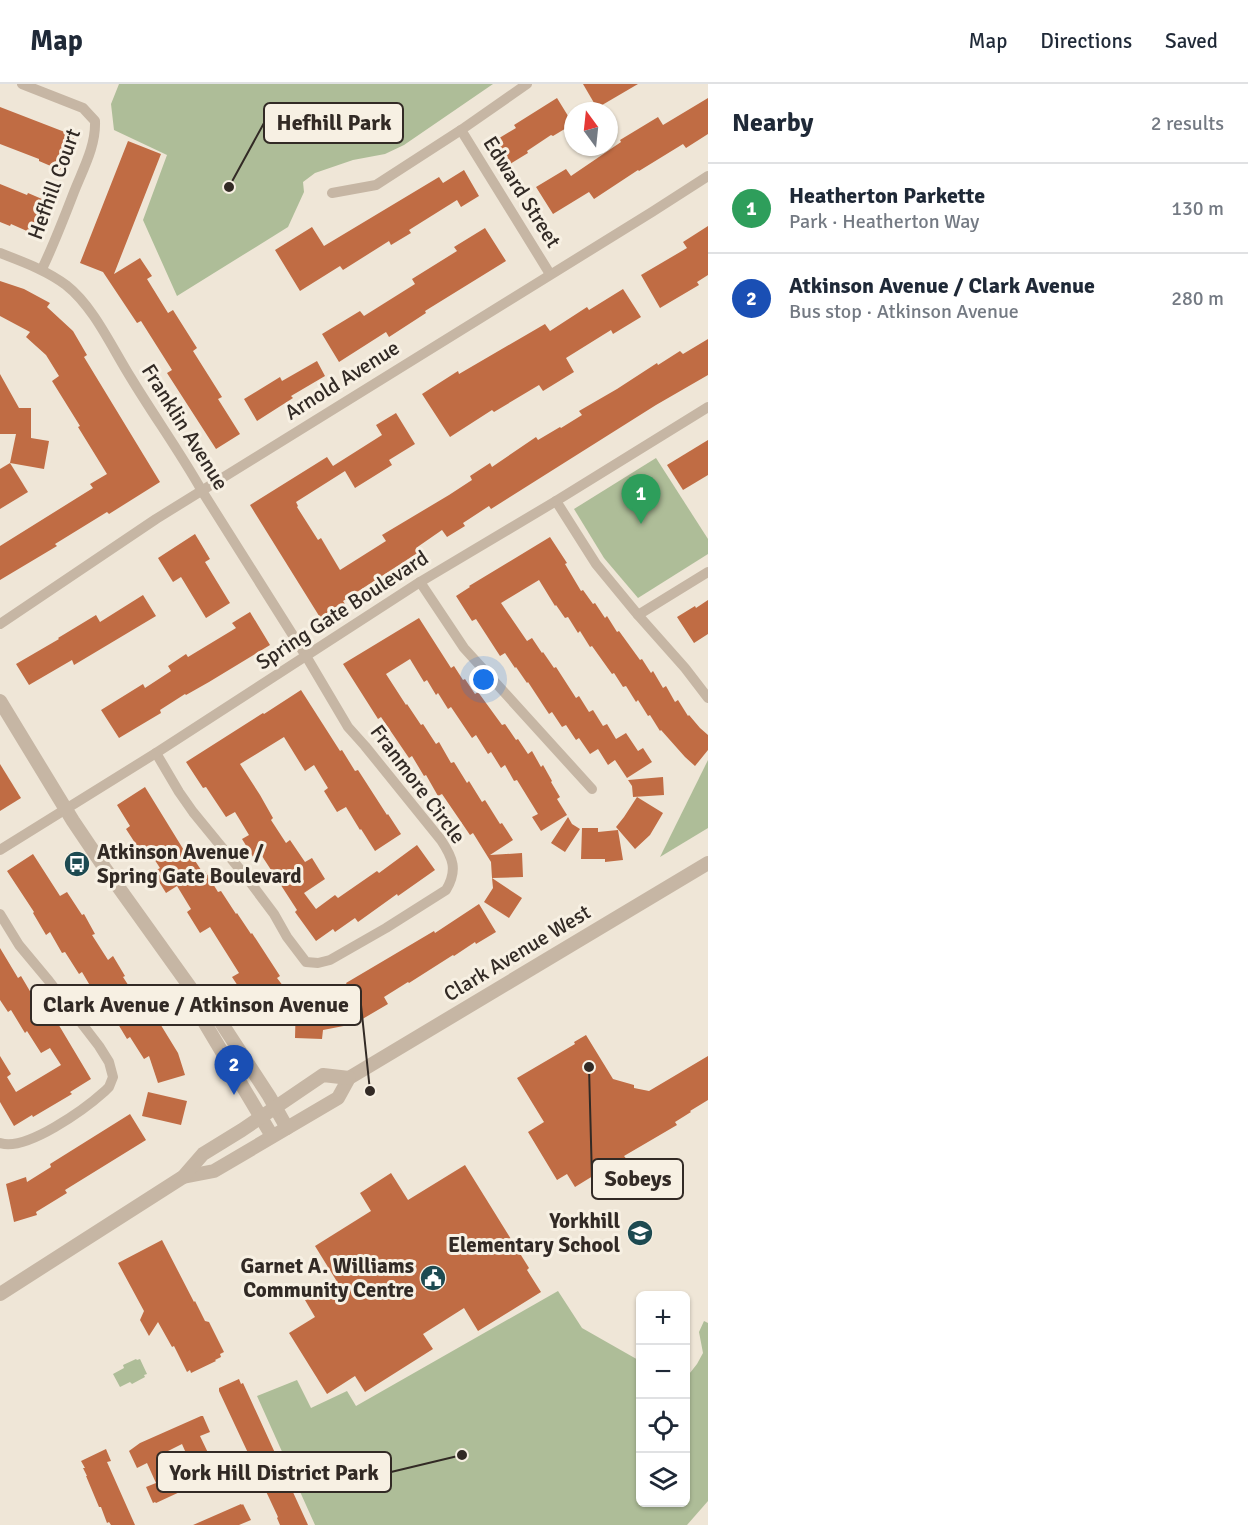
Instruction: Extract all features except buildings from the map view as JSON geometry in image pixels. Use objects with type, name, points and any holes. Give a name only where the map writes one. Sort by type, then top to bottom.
[{"type":"street","name":"Hefhill Court","points":[[22,84],[83,108],[95,121],[94,139],[88,157],[42,269]]},
{"type":"street","points":[[332,193],[376,185],[527,84]]},
{"type":"street","name":"Edward Street","points":[[461,130],[550,274]]},
{"type":"street","name":"Arnold Avenue","points":[[0,624],[156,519],[708,176]]},
{"type":"street","name":"Franklin Avenue","points":[[0,254],[42,269],[66,285],[84,302],[306,656]]},
{"type":"street","name":"Spring Gate Boulevard","points":[[0,850],[156,753],[420,582],[708,407]]},
{"type":"street","points":[[556,501],[596,564],[708,698]]},
{"type":"street","points":[[638,615],[708,572]]},
{"type":"street","points":[[420,582],[464,648],[592,789]]},
{"type":"street","name":"Franmore Circle","points":[[156,753],[193,812],[247,878],[306,962],[318,963],[330,960],[446,890],[454,870],[450,853],[348,727],[306,656]]},
{"type":"street","points":[[0,701],[65,809],[200,1001],[211,1007],[287,1128]]},
{"type":"street","name":"Clark Avenue West","points":[[183,1177],[214,1171],[338,1098],[349,1077],[708,864]]},
{"type":"street","points":[[0,914],[19,945],[99,1046],[109,1062],[112,1077],[110,1087],[50,1130],[19,1143],[11,1145],[0,1143]]},
{"type":"street","points":[[200,1001],[200,1015],[272,1136]]},
{"type":"street","name":"Clark Avenue West","points":[[0,1294],[183,1177],[203,1154],[323,1075],[349,1077]]},
{"type":"green space","points":[[119,84],[493,84],[404,145],[385,154],[353,160],[315,173],[303,182],[304,192],[288,227],[177,296],[143,220],[167,155],[114,130],[111,104]]},
{"type":"green space","points":[[656,458],[708,539],[708,554],[638,598],[604,558],[574,509]]},
{"type":"green space","points":[[708,760],[708,828],[660,857]]},
{"type":"green space","points":[[558,1291],[582,1328],[636,1359],[636,1507],[690,1507],[690,1373],[703,1353],[699,1332],[704,1321],[708,1323],[708,1501],[687,1525],[315,1525],[257,1396],[297,1380],[311,1408],[347,1391],[356,1406]]},
{"type":"green space","points":[[140,1359],[147,1374],[132,1384],[130,1382],[120,1387],[113,1374],[124,1368],[123,1365]]},
{"type":"place","name":"Hefhill Park","points":[[229,187]]},
{"type":"place","name":"Heatherton Parkette","points":[[641,524]]},
{"type":"place","name":"Atkinson Avenue / Spring Gate Boulevard","points":[[77,864]]},
{"type":"place","name":"Sobeys","points":[[589,1067]]},
{"type":"place","name":"Clark Avenue / Atkinson Avenue","points":[[370,1091]]},
{"type":"place","name":"Atkinson Avenue / Clark Avenue","points":[[234,1095]]},
{"type":"place","name":"Yorkhill Elementary School","points":[[640,1233]]},
{"type":"place","name":"Garnet A. Williams Community Centre","points":[[433,1278]]},
{"type":"place","name":"York Hill District Park","points":[[462,1455]]}]
